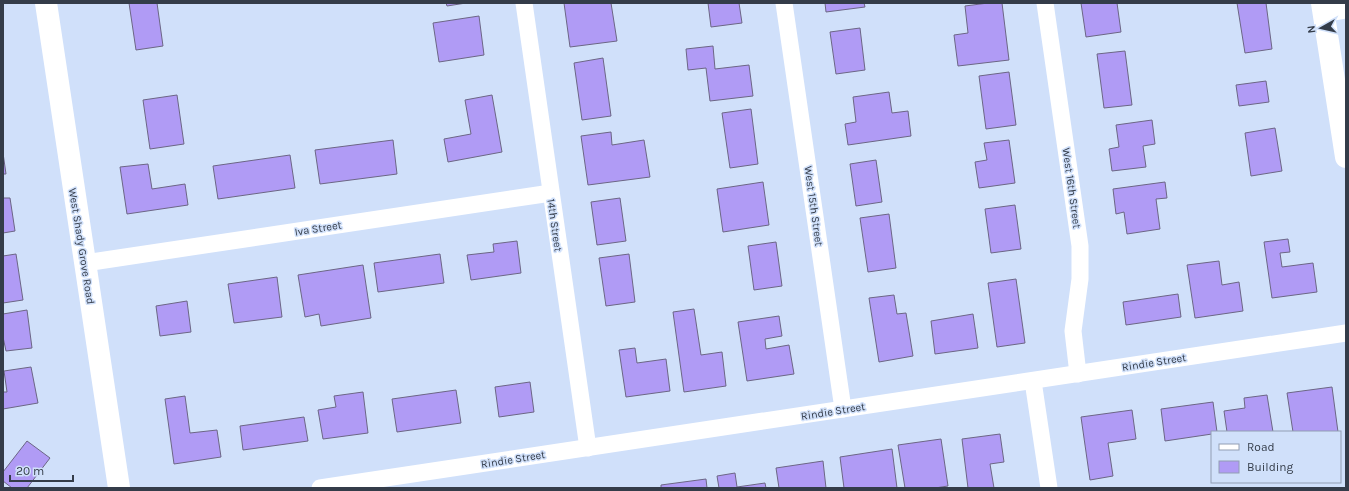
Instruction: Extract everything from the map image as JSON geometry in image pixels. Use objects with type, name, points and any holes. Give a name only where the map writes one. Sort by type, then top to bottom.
[{"type":"main road","name":"West Shady Grove Road","points":[[46,3],[119,488]]},
{"type":"main road","points":[[1323,8],[1346,157]]},
{"type":"street","name":"14th Street","points":[[524,3],[588,448]]},
{"type":"street","name":"West 15th Street","points":[[784,3],[843,409]]},
{"type":"street","name":"West 16th Street","points":[[1045,3],[1080,246],[1080,279],[1073,331],[1078,374]]},
{"type":"street","points":[[1323,8],[1346,10]]},
{"type":"street","name":"Iva Street","points":[[85,263],[551,193]]},
{"type":"street","name":"Rindie Street","points":[[320,488],[1346,333]]},
{"type":"street","points":[[1033,381],[1049,488]]},
{"type":"building","points":[[129,3],[157,3],[163,46],[136,50]]},
{"type":"building","points":[[446,3],[466,3],[447,6]]},
{"type":"building","points":[[564,3],[611,3],[617,41],[570,47]]},
{"type":"building","points":[[708,3],[739,3],[742,23],[711,27]]},
{"type":"building","points":[[825,3],[864,3],[865,7],[826,12]]},
{"type":"building","points":[[1002,3],[1009,60],[958,66],[954,35],[968,33],[965,6]]},
{"type":"building","points":[[1081,3],[1117,3],[1121,32],[1086,37]]},
{"type":"building","points":[[1237,3],[1266,3],[1272,49],[1245,53]]},
{"type":"building","points":[[479,16],[484,55],[439,62],[433,23]]},
{"type":"building","points":[[860,28],[865,70],[836,74],[830,32]]},
{"type":"building","points":[[713,46],[715,69],[749,65],[753,96],[710,101],[706,68],[688,70],[686,49]]},
{"type":"building","points":[[1125,51],[1132,105],[1104,108],[1097,54]]},
{"type":"building","points":[[603,58],[611,116],[582,120],[574,63]]},
{"type":"building","points":[[1009,72],[1016,125],[986,129],[979,76]]},
{"type":"building","points":[[1266,81],[1269,102],[1239,106],[1236,85]]},
{"type":"building","points":[[889,92],[892,113],[908,111],[911,136],[848,145],[845,124],[856,122],[853,97]]},
{"type":"building","points":[[177,95],[184,144],[150,149],[143,100]]},
{"type":"building","points":[[492,95],[502,152],[448,162],[444,139],[471,134],[465,100]]},
{"type":"building","points":[[751,109],[758,164],[730,168],[722,113]]},
{"type":"building","points":[[1152,120],[1155,144],[1143,146],[1146,167],[1112,171],[1109,149],[1119,147],[1116,125]]},
{"type":"building","points":[[1275,128],[1282,171],[1251,176],[1245,133]]},
{"type":"building","points":[[611,132],[612,145],[644,140],[650,177],[588,185],[581,136]]},
{"type":"building","points":[[393,140],[397,174],[320,184],[315,150]]},
{"type":"building","points":[[1009,140],[1015,183],[979,188],[975,162],[987,160],[984,143]]},
{"type":"building","points":[[3,153],[6,174],[3,174]]},
{"type":"building","points":[[290,155],[295,188],[218,199],[213,166]]},
{"type":"building","points":[[876,160],[882,202],[856,206],[850,164]]},
{"type":"building","points":[[148,164],[152,189],[185,184],[188,205],[127,214],[120,167]]},
{"type":"building","points":[[763,182],[769,225],[723,232],[717,189]]},
{"type":"building","points":[[1165,182],[1167,198],[1156,199],[1160,229],[1127,234],[1124,212],[1116,214],[1113,189]]},
{"type":"building","points":[[3,198],[10,198],[15,231],[3,233]]},
{"type":"building","points":[[620,198],[626,241],[597,245],[591,202]]},
{"type":"building","points":[[1015,205],[1021,249],[991,253],[985,209]]},
{"type":"building","points":[[889,214],[896,268],[868,272],[860,218]]},
{"type":"building","points":[[1288,239],[1290,252],[1280,253],[1282,267],[1313,263],[1317,292],[1272,298],[1264,242]]},
{"type":"building","points":[[517,241],[521,273],[471,280],[467,255],[494,252],[493,244]]},
{"type":"building","points":[[776,242],[782,286],[754,290],[748,246]]},
{"type":"building","points":[[16,254],[23,300],[3,303],[3,256]]},
{"type":"building","points":[[440,254],[444,283],[378,292],[374,263]]},
{"type":"building","points":[[629,254],[635,302],[606,306],[599,258]]},
{"type":"building","points":[[1219,261],[1222,285],[1239,282],[1243,311],[1195,318],[1187,265]]},
{"type":"building","points":[[363,265],[371,318],[321,326],[319,314],[305,317],[298,275]]},
{"type":"building","points":[[277,277],[282,317],[234,323],[228,284]]},
{"type":"building","points":[[1016,279],[1025,343],[997,347],[988,283]]},
{"type":"building","points":[[1178,294],[1181,317],[1126,325],[1123,302]]},
{"type":"building","points":[[894,295],[897,314],[906,313],[913,356],[879,362],[869,298]]},
{"type":"building","points":[[187,301],[191,332],[160,336],[156,306]]},
{"type":"building","points":[[694,309],[701,355],[722,352],[726,386],[684,392],[673,312]]},
{"type":"building","points":[[27,310],[32,348],[6,351],[3,337],[3,314]]},
{"type":"building","points":[[973,314],[978,348],[935,354],[931,321]]},
{"type":"building","points":[[779,316],[782,336],[765,339],[766,349],[789,345],[794,374],[747,381],[738,322]]},
{"type":"building","points":[[635,348],[637,363],[666,359],[670,391],[626,397],[619,350]]},
{"type":"building","points":[[31,367],[38,403],[3,409],[3,392],[7,392],[4,371]]},
{"type":"building","points":[[530,382],[534,412],[499,417],[495,387]]},
{"type":"building","points":[[1332,387],[1338,431],[1293,431],[1287,393]]},
{"type":"building","points":[[456,390],[461,423],[397,432],[392,399]]},
{"type":"building","points":[[363,392],[368,433],[323,439],[318,410],[336,407],[334,396]]},
{"type":"building","points":[[1267,395],[1273,431],[1227,431],[1224,411],[1245,408],[1244,398]]},
{"type":"building","points":[[185,396],[190,433],[217,430],[221,457],[174,464],[165,399]]},
{"type":"building","points":[[1213,402],[1217,431],[1211,431],[1211,434],[1165,441],[1161,409]]},
{"type":"building","points":[[1132,410],[1136,439],[1108,443],[1113,476],[1090,480],[1081,417]]},
{"type":"building","points":[[304,417],[308,441],[243,450],[240,426]]},
{"type":"building","points":[[1000,434],[1004,462],[990,464],[994,488],[968,488],[962,439]]},
{"type":"building","points":[[941,439],[948,486],[935,488],[905,488],[898,445]]},
{"type":"building","points":[[27,441],[50,458],[27,488],[12,488],[3,481],[3,472]]},
{"type":"building","points":[[892,449],[897,488],[844,488],[840,457]]},
{"type":"building","points":[[823,461],[826,488],[779,488],[776,468]]},
{"type":"building","points":[[735,473],[737,487],[765,483],[766,488],[719,488],[717,476]]},
{"type":"building","points":[[706,479],[707,488],[661,488],[661,485]]}]
